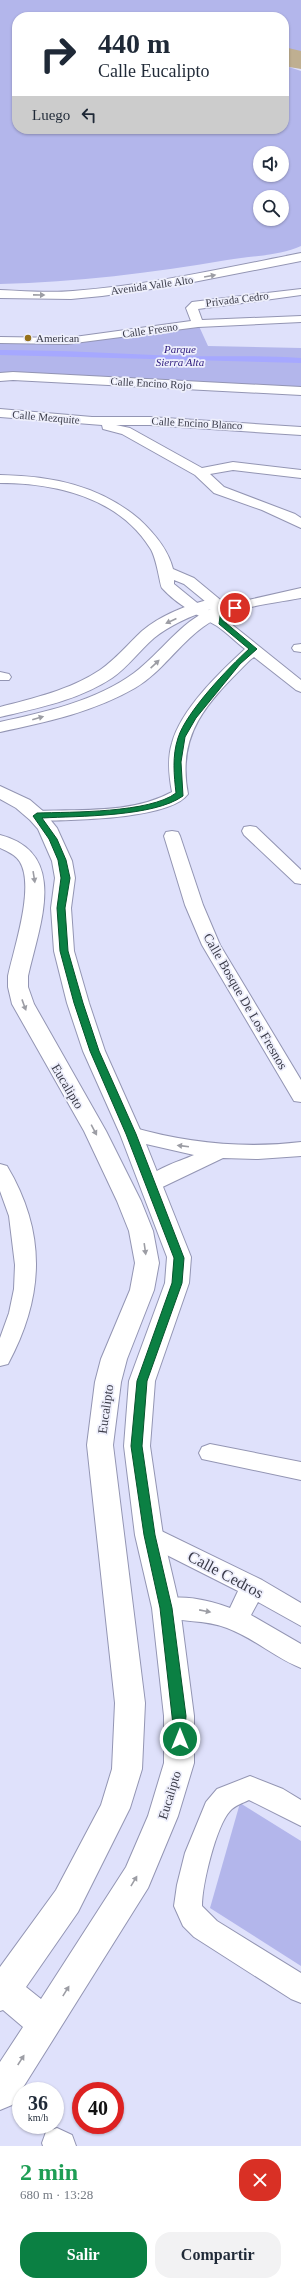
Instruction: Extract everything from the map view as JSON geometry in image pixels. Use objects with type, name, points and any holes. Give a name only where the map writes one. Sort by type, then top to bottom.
[{"type":"street","name":"Avenida Valle Alto","points":[[126,276],[261,255],[301,246]]},
{"type":"street","name":"Avenida Valle Alto","points":[[0,294],[65,295],[102,292],[181,281],[301,257]]},
{"type":"street","points":[[0,285],[60,282]]},
{"type":"street","name":"Privada Cedro","points":[[198,324],[192,308],[196,304],[301,292]]},
{"type":"street","name":"Calle Fresno","points":[[0,340],[67,341],[198,324],[301,319]]},
{"type":"street","name":"Calle Encino Rojo","points":[[0,377],[28,377],[301,391]]},
{"type":"street","name":"Calle Mezquite","points":[[0,413],[92,421]]},
{"type":"street","points":[[126,431],[134,424],[150,420]]},
{"type":"street","name":"Calle Encino Blanco","points":[[92,421],[150,420],[301,431]]},
{"type":"street","points":[[92,421],[126,431],[200,472],[219,490],[267,507],[290,517],[301,524]]},
{"type":"street","points":[[200,472],[233,466],[301,474]]},
{"type":"street","points":[[0,479],[64,484],[90,493],[110,503],[156,543],[168,572],[167,585],[213,612]]},
{"type":"street","points":[[168,572],[189,581],[213,612],[254,649],[301,687]]},
{"type":"street","points":[[0,727],[69,709],[110,694],[130,683],[153,666],[198,622],[213,612],[301,580]]},
{"type":"street","points":[[0,712],[54,697],[94,681],[106,674],[149,635],[163,625],[213,612],[301,593]]},
{"type":"street","points":[[37,816],[111,812],[159,804],[172,800],[180,794],[177,762],[182,737],[193,717],[238,663],[254,649]]},
{"type":"street","name":"Eucalipto","points":[[0,2093],[137,1877],[164,1816],[179,1763],[179,1716],[166,1608],[149,1535],[137,1446],[142,1381],[177,1283],[179,1258],[152,1185],[94,1051],[64,951],[61,908],[66,878],[62,860],[53,839],[37,816],[23,804],[1,795]]},
{"type":"street","points":[[250,831],[301,879]]},
{"type":"street","name":"Calle Bosque De Los Fresnos","points":[[172,836],[194,905],[211,945],[301,1096]]},
{"type":"street","points":[[7,844],[53,839]]},
{"type":"street","name":"Eucalipto","points":[[2,1993],[67,1901],[115,1808],[127,1769],[130,1703],[100,1445],[108,1382],[114,1359],[142,1290],[147,1264],[141,1231],[129,1201],[95,1132],[45,1046],[23,1004],[18,987],[18,976],[31,916],[35,887],[32,867],[26,857],[7,844]]},
{"type":"street","points":[[131,1134],[175,1145],[222,1151],[281,1152],[301,1149]]},
{"type":"street","points":[[152,1185],[167,1174],[222,1151]]},
{"type":"street","points":[[0,1171],[11,1190],[23,1232],[27,1265],[23,1301],[10,1342],[0,1358]]},
{"type":"street","points":[[210,1453],[301,1471]]},
{"type":"street","name":"Calle Cedros","points":[[149,1535],[253,1587],[301,1616]]},
{"type":"street","points":[[236,1620],[253,1587]]},
{"type":"street","points":[[166,1608],[198,1610],[236,1620],[301,1657]]},
{"type":"street","points":[[301,1814],[274,1798],[250,1788],[233,1794],[218,1805],[198,1854],[188,1904],[195,1919],[207,1930],[301,1989]]},
{"type":"street","points":[[2,1993],[45,2024]]},
{"type":"green space","points":[[0,0],[301,0],[301,68],[289,67],[301,71],[301,246],[274,254],[170,269],[57,281],[0,284]]},
{"type":"green space","name":"Parque Sierra Alta","points":[[198,324],[208,346],[301,348],[301,391],[0,377],[0,340],[40,342]]},
{"type":"green space","points":[[240,1803],[301,1841],[301,1966],[210,1908]]},
{"type":"shaded area","points":[[0,350],[69,351],[182,356],[286,357],[301,358],[301,363],[0,355]]},
{"type":"building","points":[[289,48],[301,51],[301,69],[289,67]]},
{"type":"place","name":"American","points":[[28,338]]},
{"type":"route","points":[[180,1739],[175,1677],[166,1608],[149,1535],[137,1446],[142,1381],[177,1283],[179,1258],[176,1246],[168,1229],[152,1185],[94,1051],[78,1003],[64,951],[61,908],[66,878],[62,860],[53,839],[47,828],[37,816],[111,812],[145,807],[172,800],[180,794],[177,762],[182,737],[193,717],[238,663],[254,649],[223,624],[224,610],[235,608]]}]
